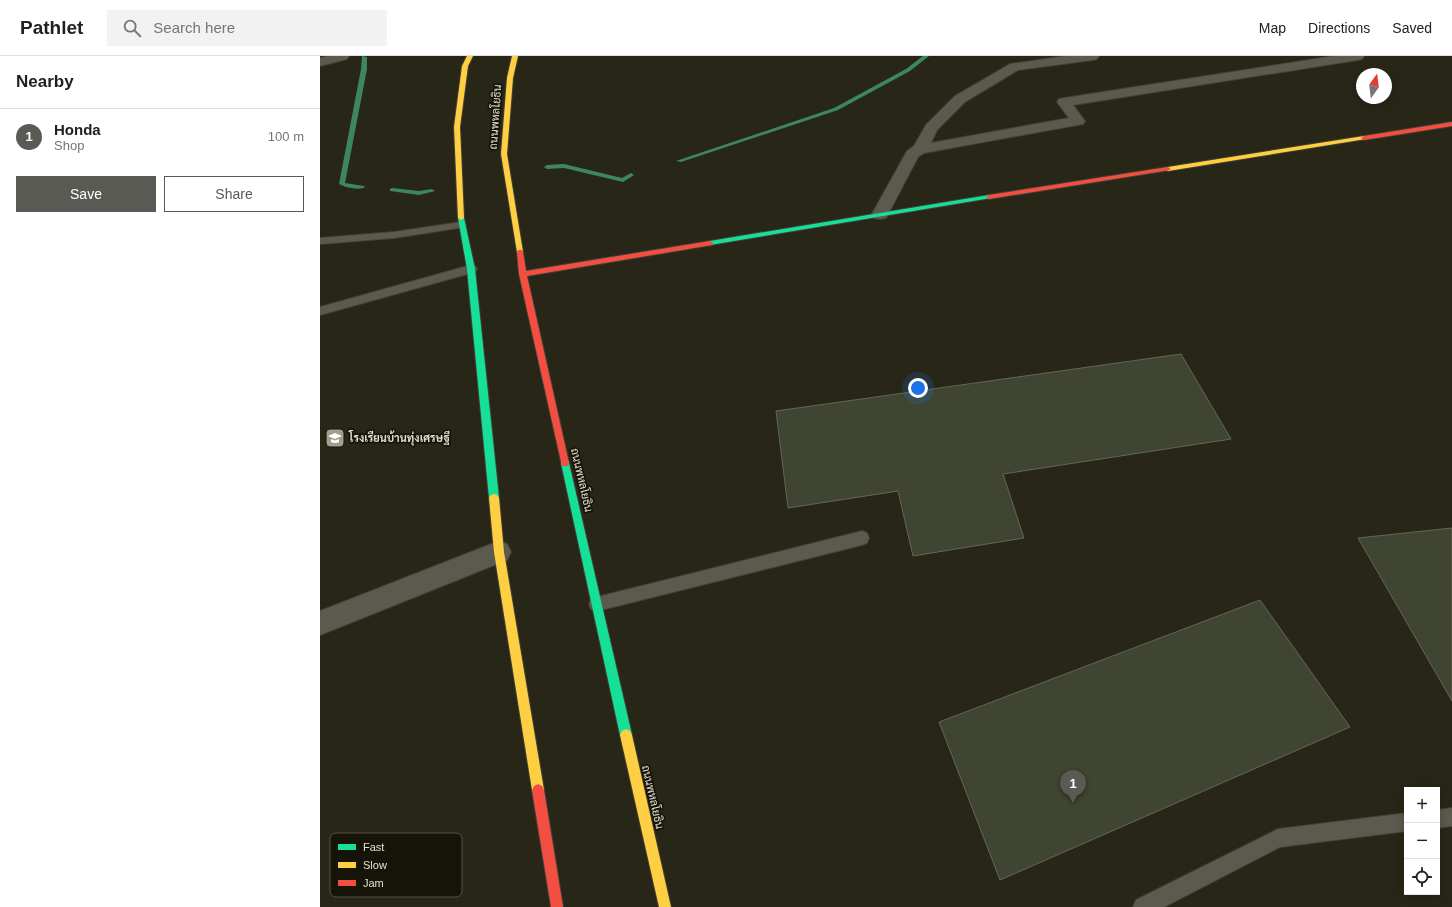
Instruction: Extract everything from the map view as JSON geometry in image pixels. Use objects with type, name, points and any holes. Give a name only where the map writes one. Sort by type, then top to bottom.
[{"type":"main road","points":[[470,56],[465,66],[457,127],[461,225],[471,269],[499,552],[557,907]]},
{"type":"main road","name":"ถนนพหลโยธิน","points":[[515,56],[510,78],[504,154],[523,274],[665,907]]},
{"type":"main road","points":[[523,274],[880,214],[1452,124]]},
{"type":"street","points":[[320,62],[343,56]]},
{"type":"street","points":[[920,150],[931,128],[960,99],[1016,61],[1093,56]]},
{"type":"street","points":[[880,214],[912,154],[920,150],[1078,121],[1064,102],[1358,56]]},
{"type":"street","points":[[320,623],[499,552]]},
{"type":"lane","points":[[320,241],[394,235],[461,225]]},
{"type":"lane","points":[[320,310],[471,269]]},
{"type":"lane","points":[[597,604],[862,538]]},
{"type":"lane","points":[[1440,819],[1452,817]]},
{"type":"lane","points":[[1143,907],[1278,838],[1404,822]]},
{"type":"building","points":[[1181,354],[1231,439],[1003,474],[1024,538],[913,556],[898,491],[788,508],[776,411]]},
{"type":"building","points":[[1452,528],[1452,701],[1358,538]]},
{"type":"building","points":[[1260,600],[1350,727],[1000,880],[939,722]]},
{"type":"waterway","points":[[679,161],[836,109],[908,70],[926,56]]},
{"type":"waterway","points":[[362,187],[342,184],[364,69],[364,57]]},
{"type":"waterway","points":[[547,167],[564,166],[623,180],[631,175]]},
{"type":"waterway","points":[[392,190],[419,193],[432,191]]},
{"type":"traffic: fast","points":[[710,243],[989,197]]},
{"type":"traffic: fast","points":[[461,218],[471,269],[494,498]]},
{"type":"traffic: fast","points":[[565,463],[626,735]]},
{"type":"traffic: slow","points":[[461,218],[457,127],[465,66],[470,56]]},
{"type":"traffic: slow","points":[[515,56],[510,78],[504,154],[520,252]]},
{"type":"traffic: slow","points":[[1168,169],[1364,138]]},
{"type":"traffic: slow","points":[[494,498],[499,552],[538,790]]},
{"type":"traffic: slow","points":[[626,735],[665,907]]},
{"type":"traffic: jam","points":[[1364,138],[1452,124]]},
{"type":"traffic: jam","points":[[989,197],[1168,169]]},
{"type":"traffic: jam","points":[[523,274],[710,243]]},
{"type":"traffic: jam","points":[[520,252],[523,274],[565,463]]},
{"type":"traffic: jam","points":[[538,790],[557,907]]},
{"type":"place","name":"โรงเรียนบ้านทุ่งเศรษฐี","points":[[335,438]]},
{"type":"place","name":"Honda","points":[[1073,803]]}]
